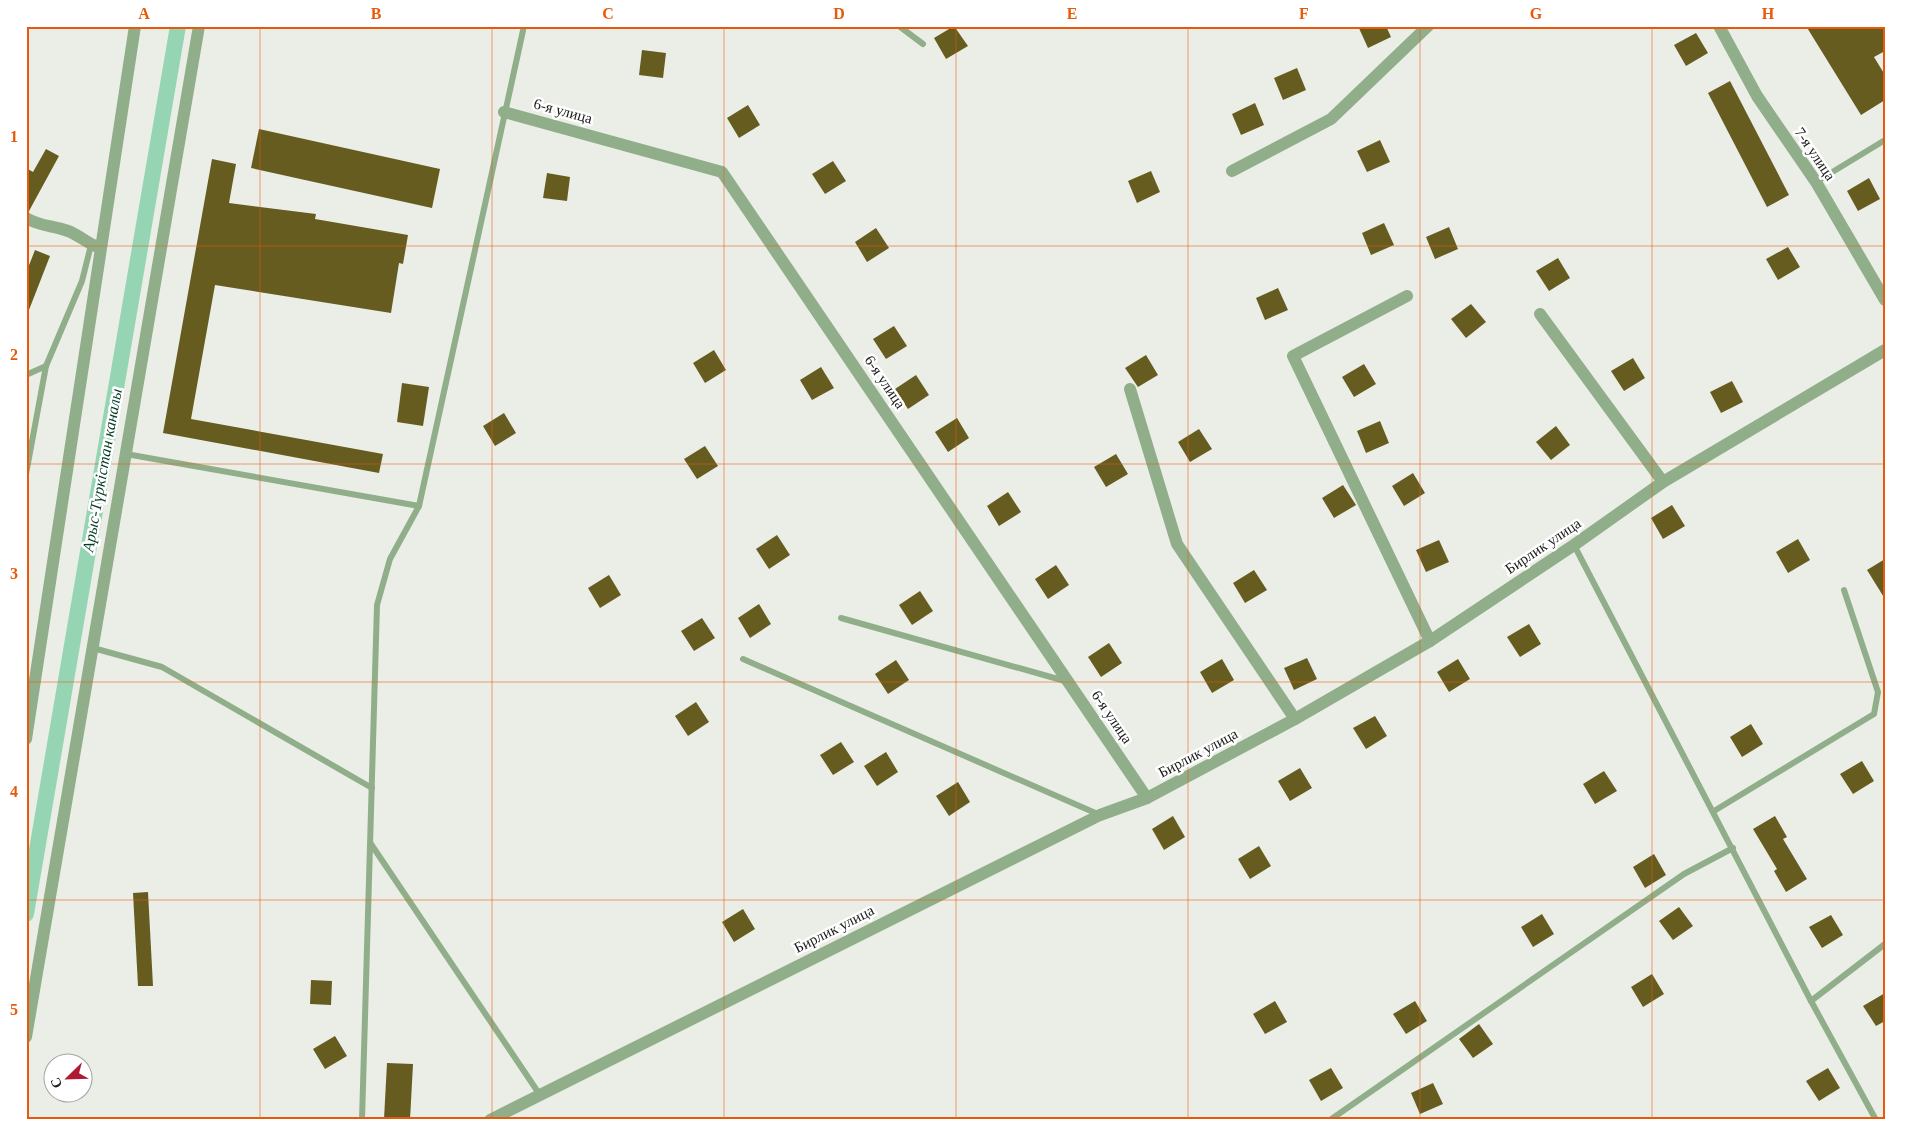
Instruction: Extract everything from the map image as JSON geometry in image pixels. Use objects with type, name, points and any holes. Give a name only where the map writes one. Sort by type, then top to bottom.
[{"type":"street","points":[[26,739],[95,246],[135,26]]},
{"type":"street","points":[[26,1037],[198,26]]},
{"type":"street","points":[[1232,171],[1331,119],[1428,26]]},
{"type":"street","name":"7-я улица","points":[[1719,26],[1757,96],[1816,182],[1885,300]]},
{"type":"street","name":"6-я улица","points":[[504,112],[722,172],[1147,798]]},
{"type":"street","points":[[26,218],[32,222],[69,231],[95,246]]},
{"type":"street","points":[[1407,296],[1293,356],[1430,641]]},
{"type":"street","points":[[1540,314],[1663,482]]},
{"type":"street","name":"Бирлик улица","points":[[490,1120],[1100,815],[1147,798],[1295,719],[1430,641],[1574,545],[1663,482],[1885,350]]},
{"type":"street","points":[[1130,389],[1177,544],[1295,719]]},
{"type":"lane","points":[[362,1120],[377,605],[390,559],[419,506],[524,26]]},
{"type":"lane","points":[[899,26],[923,44]]},
{"type":"lane","points":[[1816,182],[1885,140]]},
{"type":"lane","points":[[26,474],[46,366],[95,246]]},
{"type":"lane","points":[[26,375],[46,366]]},
{"type":"lane","points":[[126,454],[419,506]]},
{"type":"lane","points":[[1574,545],[1714,811],[1811,1001],[1876,1120]]},
{"type":"lane","points":[[1714,811],[1874,714],[1878,692],[1844,590]]},
{"type":"lane","points":[[840,618],[1069,682]]},
{"type":"lane","points":[[93,648],[162,667],[372,788]]},
{"type":"lane","points":[[742,659],[1100,815]]},
{"type":"lane","points":[[370,843],[540,1095]]},
{"type":"lane","points":[[1330,1120],[1684,874],[1733,848]]},
{"type":"lane","points":[[1811,1001],[1885,944]]},
{"type":"building","points":[[954,26],[968,46],[946,59],[934,38]]},
{"type":"building","points":[[1358,26],[1386,26],[1391,37],[1368,48]]},
{"type":"building","points":[[1806,26],[1885,26],[1885,51],[1874,57],[1885,75],[1885,100],[1861,115]]},
{"type":"building","points":[[1696,33],[1708,53],[1686,66],[1674,45]]},
{"type":"building","points":[[642,50],[666,53],[663,78],[639,75]]},
{"type":"building","points":[[1297,68],[1306,90],[1283,100],[1274,78]]},
{"type":"building","points":[[1730,81],[1789,195],[1767,207],[1708,93]]},
{"type":"building","points":[[1255,103],[1264,125],[1241,135],[1232,114]]},
{"type":"building","points":[[748,105],[760,125],[739,138],[727,118]]},
{"type":"building","points":[[259,129],[440,169],[432,208],[251,168]]},
{"type":"building","points":[[1380,140],[1390,162],[1367,172],[1357,151]]},
{"type":"building","points":[[46,149],[59,156],[29,211],[26,210],[26,168],[33,172]]},
{"type":"building","points":[[212,159],[236,164],[229,203],[316,214],[315,219],[408,235],[403,264],[399,263],[391,313],[215,285],[191,419],[383,454],[379,473],[163,433]]},
{"type":"building","points":[[833,161],[846,181],[825,194],[812,174]]},
{"type":"building","points":[[1151,171],[1160,192],[1137,203],[1128,181]]},
{"type":"building","points":[[547,173],[570,177],[567,201],[543,198]]},
{"type":"building","points":[[1869,178],[1880,199],[1858,211],[1847,191]]},
{"type":"building","points":[[1384,223],[1394,245],[1371,255],[1362,233]]},
{"type":"building","points":[[1449,227],[1458,249],[1435,259],[1426,237]]},
{"type":"building","points":[[876,228],[889,248],[867,262],[855,242]]},
{"type":"building","points":[[1788,247],[1800,267],[1778,280],[1766,259]]},
{"type":"building","points":[[35,250],[50,256],[27,315],[26,273]]},
{"type":"building","points":[[1558,258],[1570,278],[1549,291],[1536,271]]},
{"type":"building","points":[[1278,288],[1288,310],[1265,320],[1256,298]]},
{"type":"building","points":[[1471,304],[1486,322],[1466,338],[1451,319]]},
{"type":"building","points":[[894,326],[907,346],[886,359],[873,339]]},
{"type":"building","points":[[714,350],[726,370],[705,383],[693,363]]},
{"type":"building","points":[[1146,355],[1158,375],[1138,387],[1125,368]]},
{"type":"building","points":[[1633,358],[1645,378],[1624,391],[1611,371]]},
{"type":"building","points":[[1364,364],[1376,384],[1354,397],[1342,377]]},
{"type":"building","points":[[821,367],[834,388],[812,400],[800,380]]},
{"type":"building","points":[[916,375],[929,395],[908,409],[895,389]]},
{"type":"building","points":[[1732,381],[1743,402],[1721,413],[1710,392]]},
{"type":"building","points":[[402,383],[429,387],[423,426],[397,422]]},
{"type":"building","points":[[504,413],[516,433],[495,446],[483,426]]},
{"type":"building","points":[[957,418],[969,438],[948,452],[935,432]]},
{"type":"building","points":[[1380,421],[1389,443],[1366,453],[1357,431]]},
{"type":"building","points":[[1556,426],[1570,445],[1551,460],[1536,442]]},
{"type":"building","points":[[1199,429],[1212,449],[1190,462],[1178,442]]},
{"type":"building","points":[[705,446],[718,466],[697,479],[684,459]]},
{"type":"building","points":[[1116,454],[1128,474],[1106,487],[1094,467]]},
{"type":"building","points":[[1413,473],[1425,493],[1404,506],[1392,486]]},
{"type":"building","points":[[1343,485],[1356,505],[1334,518],[1322,498]]},
{"type":"building","points":[[1008,492],[1021,512],[999,526],[987,506]]},
{"type":"building","points":[[1672,505],[1685,526],[1663,539],[1651,518]]},
{"type":"building","points":[[777,535],[790,555],[769,569],[756,549]]},
{"type":"building","points":[[1798,539],[1810,560],[1788,573],[1776,552]]},
{"type":"building","points":[[1439,540],[1449,562],[1426,572],[1416,550]]},
{"type":"building","points":[[1885,559],[1885,599],[1867,570]]},
{"type":"building","points":[[1056,565],[1069,585],[1048,599],[1035,579]]},
{"type":"building","points":[[1254,570],[1267,590],[1245,603],[1233,583]]},
{"type":"building","points":[[609,575],[621,595],[600,608],[588,588]]},
{"type":"building","points":[[920,591],[933,611],[912,625],[899,605]]},
{"type":"building","points":[[759,604],[771,624],[750,638],[738,618]]},
{"type":"building","points":[[702,618],[715,638],[694,651],[681,631]]},
{"type":"building","points":[[1529,624],[1541,644],[1520,657],[1507,637]]},
{"type":"building","points":[[1109,643],[1122,663],[1101,677],[1088,657]]},
{"type":"building","points":[[1307,658],[1317,679],[1294,690],[1284,668]]},
{"type":"building","points":[[1222,659],[1234,680],[1212,693],[1200,672]]},
{"type":"building","points":[[1458,659],[1470,679],[1449,692],[1437,672]]},
{"type":"building","points":[[896,660],[909,680],[888,694],[875,674]]},
{"type":"building","points":[[696,702],[709,722],[688,736],[675,716]]},
{"type":"building","points":[[1375,716],[1387,736],[1366,749],[1353,728]]},
{"type":"building","points":[[1751,724],[1763,744],[1742,757],[1730,737]]},
{"type":"building","points":[[841,742],[854,762],[833,775],[820,755]]},
{"type":"building","points":[[886,752],[898,772],[877,786],[864,766]]},
{"type":"building","points":[[1862,761],[1874,781],[1853,794],[1840,774]]},
{"type":"building","points":[[1300,768],[1312,788],[1290,801],[1278,781]]},
{"type":"building","points":[[1604,771],[1617,791],[1595,804],[1583,784]]},
{"type":"building","points":[[958,782],[970,802],[949,816],[936,796]]},
{"type":"building","points":[[1173,816],[1185,837],[1164,850],[1152,829]]},
{"type":"building","points":[[1775,816],[1787,837],[1783,839],[1807,879],[1786,892],[1774,871],[1777,869],[1753,829]]},
{"type":"building","points":[[1259,846],[1271,866],[1250,879],[1238,859]]},
{"type":"building","points":[[1654,854],[1666,875],[1645,888],[1633,867]]},
{"type":"building","points":[[148,892],[153,986],[138,986],[133,893]]},
{"type":"building","points":[[1679,907],[1693,926],[1673,940],[1659,921]]},
{"type":"building","points":[[743,909],[755,929],[734,942],[722,922]]},
{"type":"building","points":[[1542,914],[1554,934],[1533,947],[1521,927]]},
{"type":"building","points":[[1831,915],[1843,935],[1822,948],[1809,927]]},
{"type":"building","points":[[1652,974],[1664,994],[1643,1007],[1631,987]]},
{"type":"building","points":[[311,980],[332,981],[331,1005],[310,1004]]},
{"type":"building","points":[[1885,993],[1885,1021],[1876,1026],[1863,1006]]},
{"type":"building","points":[[1275,1001],[1287,1022],[1265,1034],[1253,1014]]},
{"type":"building","points":[[1415,1001],[1427,1021],[1406,1034],[1393,1014]]},
{"type":"building","points":[[1479,1024],[1493,1044],[1473,1058],[1459,1039]]},
{"type":"building","points":[[335,1036],[347,1056],[325,1069],[313,1049]]},
{"type":"building","points":[[387,1063],[413,1064],[410,1120],[384,1119]]},
{"type":"building","points":[[1331,1068],[1343,1088],[1321,1101],[1309,1080]]},
{"type":"building","points":[[1828,1068],[1840,1088],[1819,1101],[1806,1081]]},
{"type":"building","points":[[1433,1083],[1443,1104],[1420,1114],[1411,1093]]},
{"type":"waterway","name":"Арыс-Түркістан каналы","points":[[26,914],[178,26]]}]
